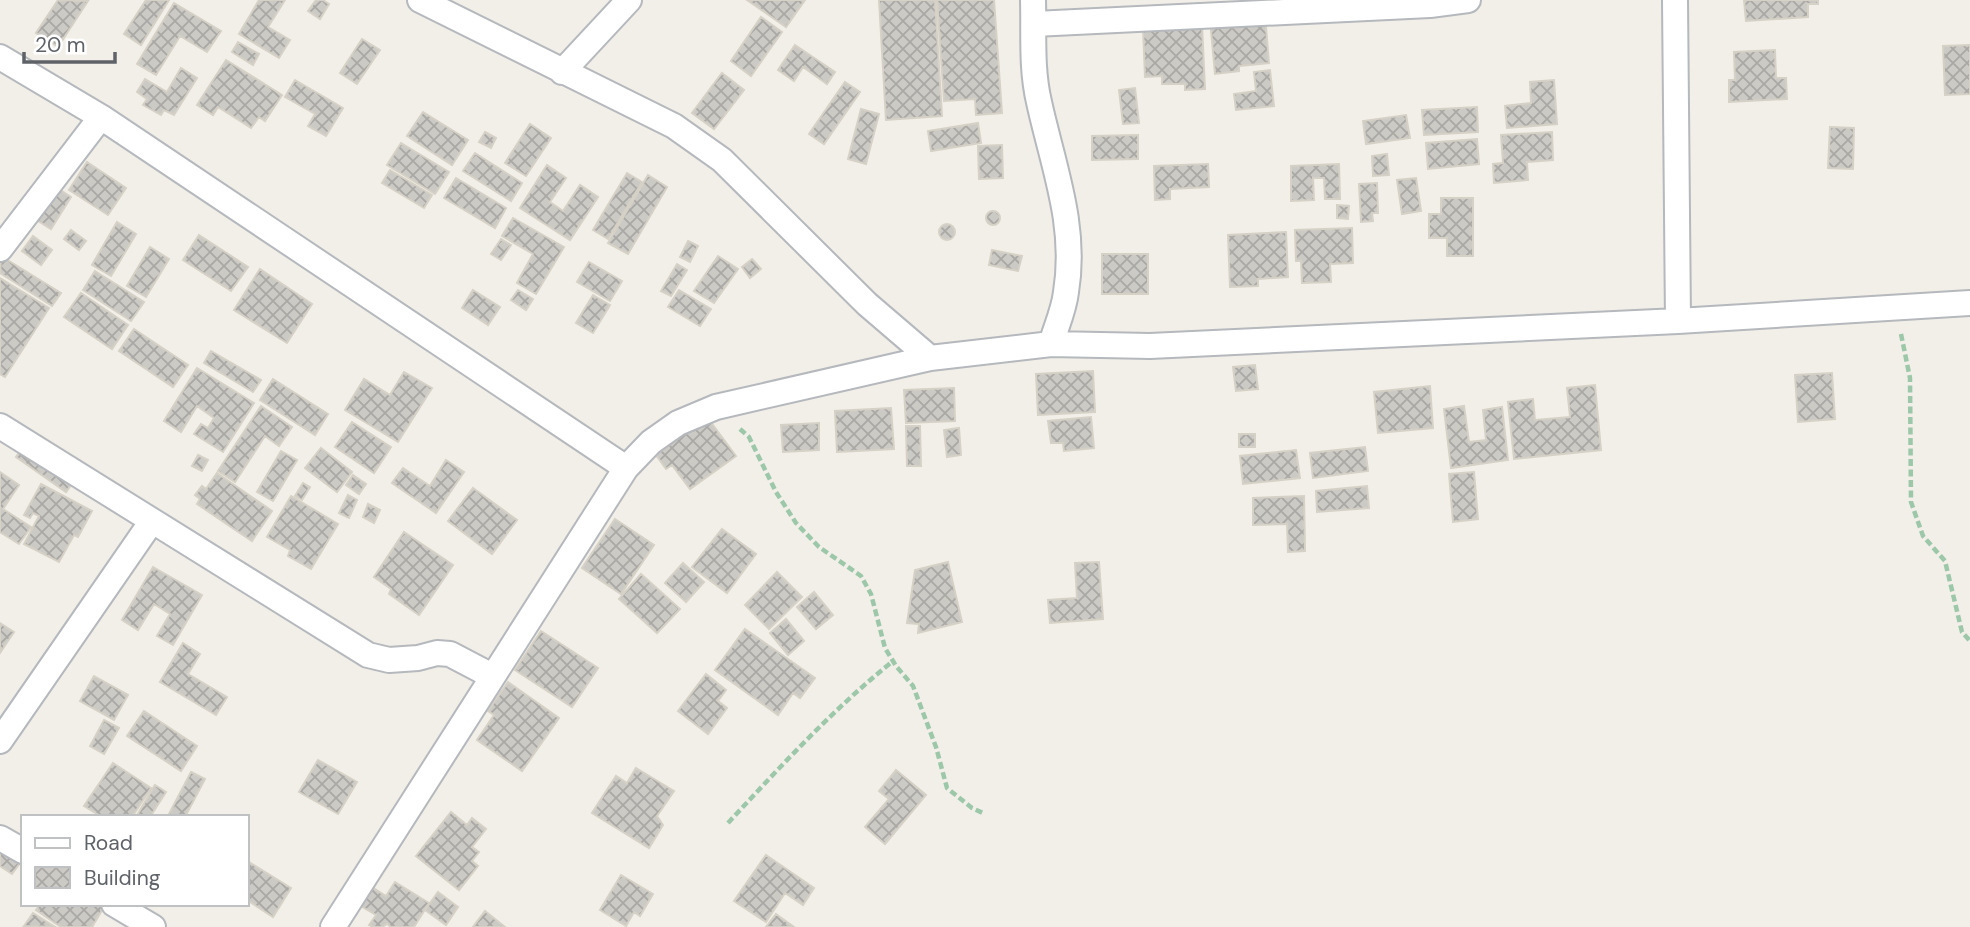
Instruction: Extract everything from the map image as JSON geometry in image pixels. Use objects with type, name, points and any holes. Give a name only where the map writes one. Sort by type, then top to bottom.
[{"type":"street","points":[[420,0],[674,126],[722,160],[858,295],[930,358]]},
{"type":"street","points":[[562,72],[629,0]]},
{"type":"street","points":[[1051,344],[1066,295],[1070,261],[1068,219],[1038,100],[1032,42],[1033,12],[1430,5],[1468,0]]},
{"type":"street","points":[[1675,0],[1678,321]]},
{"type":"street","points":[[0,57],[101,117],[626,468]]},
{"type":"street","points":[[0,249],[101,117]]},
{"type":"street","points":[[333,927],[626,468],[651,442],[678,423],[716,407],[930,358],[1051,344],[1150,346],[1678,321],[1970,303]]},
{"type":"street","points":[[0,426],[368,655],[389,660],[418,658],[437,653],[450,654],[492,676]]},
{"type":"street","points":[[0,741],[152,522]]},
{"type":"street","points":[[0,838],[21,850]]},
{"type":"street","points":[[117,906],[153,927]]},
{"type":"path","points":[[1895,309],[1910,378],[1911,502],[1923,536],[1945,561],[1962,632],[1970,641]]},
{"type":"path","points":[[716,407],[749,437],[776,492],[796,523],[820,547],[861,576],[871,594],[885,648],[913,686],[936,747],[947,788],[972,808],[985,814]]},
{"type":"path","points":[[728,823],[810,735],[853,693],[893,661]]},
{"type":"building","points":[[58,0],[88,1],[58,47],[36,33]]},
{"type":"building","points":[[146,0],[169,0],[141,45],[124,34]]},
{"type":"building","points":[[259,0],[285,0],[268,27],[290,40],[279,58],[239,34]]},
{"type":"building","points":[[316,0],[329,4],[320,19],[308,11]]},
{"type":"building","points":[[747,0],[805,0],[786,27]]},
{"type":"building","points":[[879,0],[935,0],[942,116],[886,120]]},
{"type":"building","points":[[937,0],[994,0],[1002,113],[976,115],[975,99],[944,101]]},
{"type":"building","points":[[1744,0],[1818,0],[1818,4],[1808,4],[1808,17],[1746,21]]},
{"type":"building","points":[[174,3],[221,31],[207,52],[180,36],[156,75],[137,64]]},
{"type":"building","points":[[1265,15],[1269,63],[1239,66],[1239,71],[1215,74],[1210,20]]},
{"type":"building","points":[[761,17],[782,32],[751,76],[731,61]]},
{"type":"building","points":[[1202,25],[1205,89],[1185,90],[1185,84],[1162,84],[1162,76],[1145,77],[1143,28]]},
{"type":"building","points":[[362,39],[380,50],[357,84],[340,73]]},
{"type":"building","points":[[238,42],[259,54],[253,65],[232,52]]},
{"type":"building","points":[[795,45],[835,72],[827,84],[803,67],[794,81],[778,70]]},
{"type":"building","points":[[1970,45],[1970,94],[1945,95],[1943,46]]},
{"type":"building","points":[[1775,50],[1776,78],[1786,78],[1787,99],[1729,102],[1729,80],[1735,80],[1734,52]]},
{"type":"building","points":[[226,60],[282,95],[265,121],[259,117],[251,128],[218,107],[213,115],[197,105]]},
{"type":"building","points":[[181,68],[197,78],[174,115],[164,110],[161,115],[143,105],[147,99],[137,92],[145,79],[167,92]]},
{"type":"building","points":[[1270,70],[1274,106],[1236,110],[1234,94],[1256,91],[1254,72]]},
{"type":"building","points":[[722,73],[744,90],[714,129],[692,113]]},
{"type":"building","points":[[295,80],[343,108],[326,136],[308,126],[315,114],[285,97]]},
{"type":"building","points":[[1554,80],[1557,124],[1507,128],[1505,106],[1531,103],[1530,82]]},
{"type":"building","points":[[845,82],[860,92],[824,144],[809,134]]},
{"type":"building","points":[[1135,88],[1139,123],[1123,124],[1119,90]]},
{"type":"building","points":[[1477,107],[1478,132],[1424,135],[1422,110]]},
{"type":"building","points":[[861,109],[879,114],[866,164],[848,159]]},
{"type":"building","points":[[423,112],[468,140],[452,165],[407,136]]},
{"type":"building","points":[[1406,115],[1410,138],[1366,144],[1363,121]]},
{"type":"building","points":[[978,123],[981,143],[931,151],[928,131]]},
{"type":"building","points":[[530,124],[551,138],[526,176],[505,163]]},
{"type":"building","points":[[1830,127],[1854,128],[1853,169],[1828,168]]},
{"type":"building","points":[[485,132],[496,138],[491,148],[479,142]]},
{"type":"building","points":[[1552,132],[1553,160],[1527,162],[1528,180],[1494,183],[1493,164],[1503,163],[1501,135]]},
{"type":"building","points":[[1138,135],[1138,159],[1092,160],[1092,136]]},
{"type":"building","points":[[1477,139],[1479,164],[1428,169],[1426,143]]},
{"type":"building","points":[[401,143],[449,172],[435,194],[387,165]]},
{"type":"building","points":[[1002,145],[1003,178],[979,179],[978,146]]},
{"type":"building","points":[[475,153],[522,183],[511,201],[463,171]]},
{"type":"building","points":[[1387,154],[1389,175],[1373,176],[1372,156]]},
{"type":"building","points":[[87,162],[126,188],[108,215],[69,190]]},
{"type":"building","points":[[1208,164],[1209,187],[1170,189],[1170,199],[1155,200],[1154,166]]},
{"type":"building","points":[[1339,164],[1340,199],[1325,199],[1324,178],[1313,178],[1314,200],[1291,201],[1291,166]]},
{"type":"building","points":[[547,165],[566,178],[550,202],[563,211],[580,185],[598,197],[570,240],[520,208]]},
{"type":"building","points":[[390,170],[432,195],[424,208],[382,183]]},
{"type":"building","points":[[627,173],[642,182],[608,239],[593,230]]},
{"type":"building","points":[[648,175],[667,187],[628,254],[608,243]]},
{"type":"building","points":[[456,178],[506,208],[495,228],[444,198]]},
{"type":"building","points":[[1416,178],[1421,211],[1402,214],[1397,180]]},
{"type":"building","points":[[1377,183],[1378,213],[1372,213],[1373,221],[1361,222],[1359,184]]},
{"type":"building","points":[[56,187],[71,197],[51,229],[35,219]]},
{"type":"building","points":[[1441,198],[1473,198],[1473,256],[1447,256],[1447,238],[1429,238],[1429,214],[1441,214]]},
{"type":"building","points":[[1337,205],[1349,206],[1348,219],[1337,218]]},
{"type":"building","points":[[990,211],[996,211],[1000,218],[996,225],[990,225],[986,221],[986,215]]},
{"type":"building","points":[[513,218],[564,247],[536,294],[517,283],[533,254],[502,236]]},
{"type":"building","points":[[117,222],[136,234],[111,276],[92,265]]},
{"type":"building","points":[[947,224],[955,232],[947,240],[939,232]]},
{"type":"building","points":[[1352,228],[1353,263],[1330,264],[1331,282],[1302,283],[1301,261],[1296,261],[1295,230]]},
{"type":"building","points":[[71,230],[86,241],[79,250],[64,239]]},
{"type":"building","points":[[1286,232],[1288,277],[1258,279],[1258,286],[1230,287],[1228,235]]},
{"type":"building","points":[[199,235],[248,267],[231,291],[183,260]]},
{"type":"building","points":[[33,236],[52,250],[41,265],[22,251]]},
{"type":"building","points":[[501,239],[511,245],[501,260],[491,254]]},
{"type":"building","points":[[688,241],[698,246],[690,262],[680,257]]},
{"type":"building","points":[[150,247],[169,259],[146,297],[127,286]]},
{"type":"building","points":[[992,250],[1022,256],[1018,271],[989,265]]},
{"type":"building","points":[[1102,254],[1148,254],[1148,294],[1102,294]]},
{"type":"building","points":[[1,256],[61,293],[52,306],[0,273]]},
{"type":"building","points":[[718,256],[738,269],[714,303],[694,291]]},
{"type":"building","points":[[752,259],[761,269],[750,278],[742,267]]},
{"type":"building","points":[[589,262],[622,281],[610,301],[577,282]]},
{"type":"building","points":[[677,264],[687,270],[671,296],[661,291]]},
{"type":"building","points":[[260,269],[312,304],[287,343],[234,310]]},
{"type":"building","points":[[95,271],[144,302],[131,321],[83,290]]},
{"type":"building","points":[[0,278],[49,308],[5,377],[0,374]]},
{"type":"building","points":[[473,290],[500,307],[488,325],[462,308]]},
{"type":"building","points":[[518,290],[533,299],[526,310],[511,300]]},
{"type":"building","points":[[679,290],[711,309],[700,326],[668,307]]},
{"type":"building","points":[[81,293],[128,325],[112,349],[64,317]]},
{"type":"building","points":[[593,295],[610,305],[593,333],[576,323]]},
{"type":"building","points":[[134,329],[188,365],[173,387],[119,351]]},
{"type":"building","points":[[211,351],[261,380],[253,392],[204,363]]},
{"type":"building","points":[[1255,365],[1258,389],[1236,391],[1233,367]]},
{"type":"building","points":[[197,368],[254,403],[223,452],[194,434],[201,424],[208,428],[214,418],[197,406],[181,432],[164,421]]},
{"type":"building","points":[[1093,371],[1095,412],[1038,415],[1036,374]]},
{"type":"building","points":[[404,372],[432,388],[398,442],[345,410],[364,379],[390,395]]},
{"type":"building","points":[[1832,373],[1835,419],[1798,422],[1795,375]]},
{"type":"building","points":[[273,379],[328,414],[315,435],[260,400]]},
{"type":"building","points":[[1595,385],[1601,450],[1514,459],[1508,402],[1533,399],[1535,420],[1570,417],[1567,388]]},
{"type":"building","points":[[1430,386],[1433,428],[1378,433],[1374,392]]},
{"type":"building","points":[[954,388],[955,421],[906,423],[904,390]]},
{"type":"building","points":[[261,406],[292,427],[279,446],[265,436],[235,482],[218,471]]},
{"type":"building","points":[[1464,406],[1469,442],[1486,440],[1483,410],[1502,407],[1508,460],[1451,468],[1444,409]]},
{"type":"building","points":[[891,408],[894,449],[837,452],[835,411]]},
{"type":"building","points":[[707,417],[736,456],[690,489],[672,465],[666,469],[656,455]]},
{"type":"building","points":[[1091,417],[1094,448],[1064,451],[1063,443],[1051,443],[1048,421]]},
{"type":"building","points":[[352,422],[391,447],[374,473],[335,447]]},
{"type":"building","points":[[819,423],[819,450],[783,452],[781,425]]},
{"type":"building","points":[[906,426],[920,426],[921,466],[907,466]]},
{"type":"building","points":[[959,428],[961,455],[947,457],[944,430]]},
{"type":"building","points":[[1239,434],[1255,434],[1255,447],[1239,447]]},
{"type":"building","points":[[23,447],[74,481],[66,492],[16,457]]},
{"type":"building","points":[[1365,447],[1368,471],[1313,478],[1310,453]]},
{"type":"building","points":[[321,448],[352,472],[337,492],[305,468]]},
{"type":"building","points":[[1296,450],[1300,478],[1243,484],[1240,456]]},
{"type":"building","points":[[281,451],[297,460],[273,501],[257,492]]},
{"type":"building","points":[[198,455],[208,460],[202,471],[192,466]]},
{"type":"building","points":[[446,460],[464,472],[436,513],[392,483],[403,468],[430,486]]},
{"type":"building","points":[[0,472],[19,485],[3,509],[31,527],[19,544],[0,532]]},
{"type":"building","points":[[1474,472],[1478,519],[1453,522],[1449,474]]},
{"type":"building","points":[[217,473],[272,511],[252,541],[197,504],[200,499],[195,495],[202,486],[206,489]]},
{"type":"building","points":[[353,475],[366,484],[359,494],[346,485]]},
{"type":"building","points":[[303,483],[310,487],[302,500],[295,496]]},
{"type":"building","points":[[41,484],[92,511],[78,537],[74,535],[59,562],[24,544],[39,516],[33,513],[30,518],[24,515]]},
{"type":"building","points":[[1367,486],[1369,508],[1317,512],[1316,491]]},
{"type":"building","points":[[473,488],[517,520],[492,554],[448,521]]},
{"type":"building","points":[[348,495],[357,500],[349,518],[339,513]]},
{"type":"building","points":[[291,496],[338,524],[311,569],[288,556],[290,550],[267,537]]},
{"type":"building","points":[[1304,496],[1305,551],[1288,552],[1287,524],[1253,525],[1253,498]]},
{"type":"building","points":[[368,504],[380,510],[374,523],[363,517]]},
{"type":"building","points":[[615,519],[654,545],[621,594],[582,568]]},
{"type":"building","points":[[722,529],[756,554],[727,593],[692,567]]},
{"type":"building","points":[[404,532],[453,565],[419,615],[389,594],[391,589],[374,577]]},
{"type":"building","points":[[948,562],[962,622],[918,633],[919,624],[907,623],[915,570]]},
{"type":"building","points":[[1099,562],[1103,619],[1050,623],[1048,600],[1077,598],[1075,563]]},
{"type":"building","points":[[683,563],[704,582],[686,602],[665,583]]},
{"type":"building","points":[[153,567],[202,595],[173,645],[157,636],[170,614],[154,604],[138,630],[122,620]]},
{"type":"building","points":[[777,572],[802,597],[769,629],[745,605]]},
{"type":"building","points":[[641,574],[680,609],[657,633],[619,599]]},
{"type":"building","points":[[814,592],[833,615],[816,629],[797,607]]},
{"type":"building","points":[[786,619],[804,641],[788,655],[770,633]]},
{"type":"building","points":[[0,623],[14,632],[0,653]]},
{"type":"building","points":[[745,629],[815,678],[800,698],[793,693],[778,715],[715,670]]},
{"type":"building","points":[[541,631],[598,668],[572,707],[515,670]]},
{"type":"building","points":[[183,643],[200,654],[188,674],[227,697],[216,715],[160,682]]},
{"type":"building","points":[[706,674],[726,690],[718,701],[727,708],[708,734],[678,711]]},
{"type":"building","points":[[94,676],[128,695],[114,720],[80,701]]},
{"type":"building","points":[[508,682],[559,718],[522,771],[477,740],[494,715],[488,711]]},
{"type":"building","points":[[144,711],[197,746],[181,771],[127,736]]},
{"type":"building","points":[[104,720],[119,728],[104,754],[90,746]]},
{"type":"building","points":[[318,760],[357,782],[338,814],[299,792]]},
{"type":"building","points":[[113,763],[151,788],[133,815],[99,815],[84,806]]},
{"type":"building","points":[[636,768],[674,791],[657,816],[663,825],[649,848],[592,813],[616,776],[627,783]]},
{"type":"building","points":[[896,770],[926,795],[885,844],[865,827],[889,799],[879,791]]},
{"type":"building","points":[[191,772],[205,779],[186,815],[169,814]]},
{"type":"building","points":[[155,785],[166,792],[151,815],[137,815]]},
{"type":"building","points":[[451,812],[467,825],[472,818],[486,829],[472,847],[479,852],[472,861],[478,866],[459,890],[416,856]]},
{"type":"building","points":[[0,841],[21,857],[21,862],[12,874],[0,866]]},
{"type":"building","points":[[766,855],[814,888],[803,905],[785,893],[766,922],[734,901]]},
{"type":"building","points":[[248,864],[291,888],[273,917],[248,901]]},
{"type":"building","points":[[621,875],[653,894],[640,916],[634,912],[626,926],[600,910]]},
{"type":"building","points":[[364,882],[386,896],[395,882],[429,903],[414,927],[391,927],[387,924],[373,927],[369,925],[376,915],[352,901]]},
{"type":"building","points":[[438,892],[458,907],[446,925],[425,910]]},
{"type":"building","points":[[39,906],[104,907],[92,927],[61,927],[36,910]]},
{"type":"building","points":[[485,911],[505,927],[473,927]]},
{"type":"building","points":[[33,913],[55,927],[24,926]]},
{"type":"building","points":[[776,914],[794,927],[766,927]]}]
